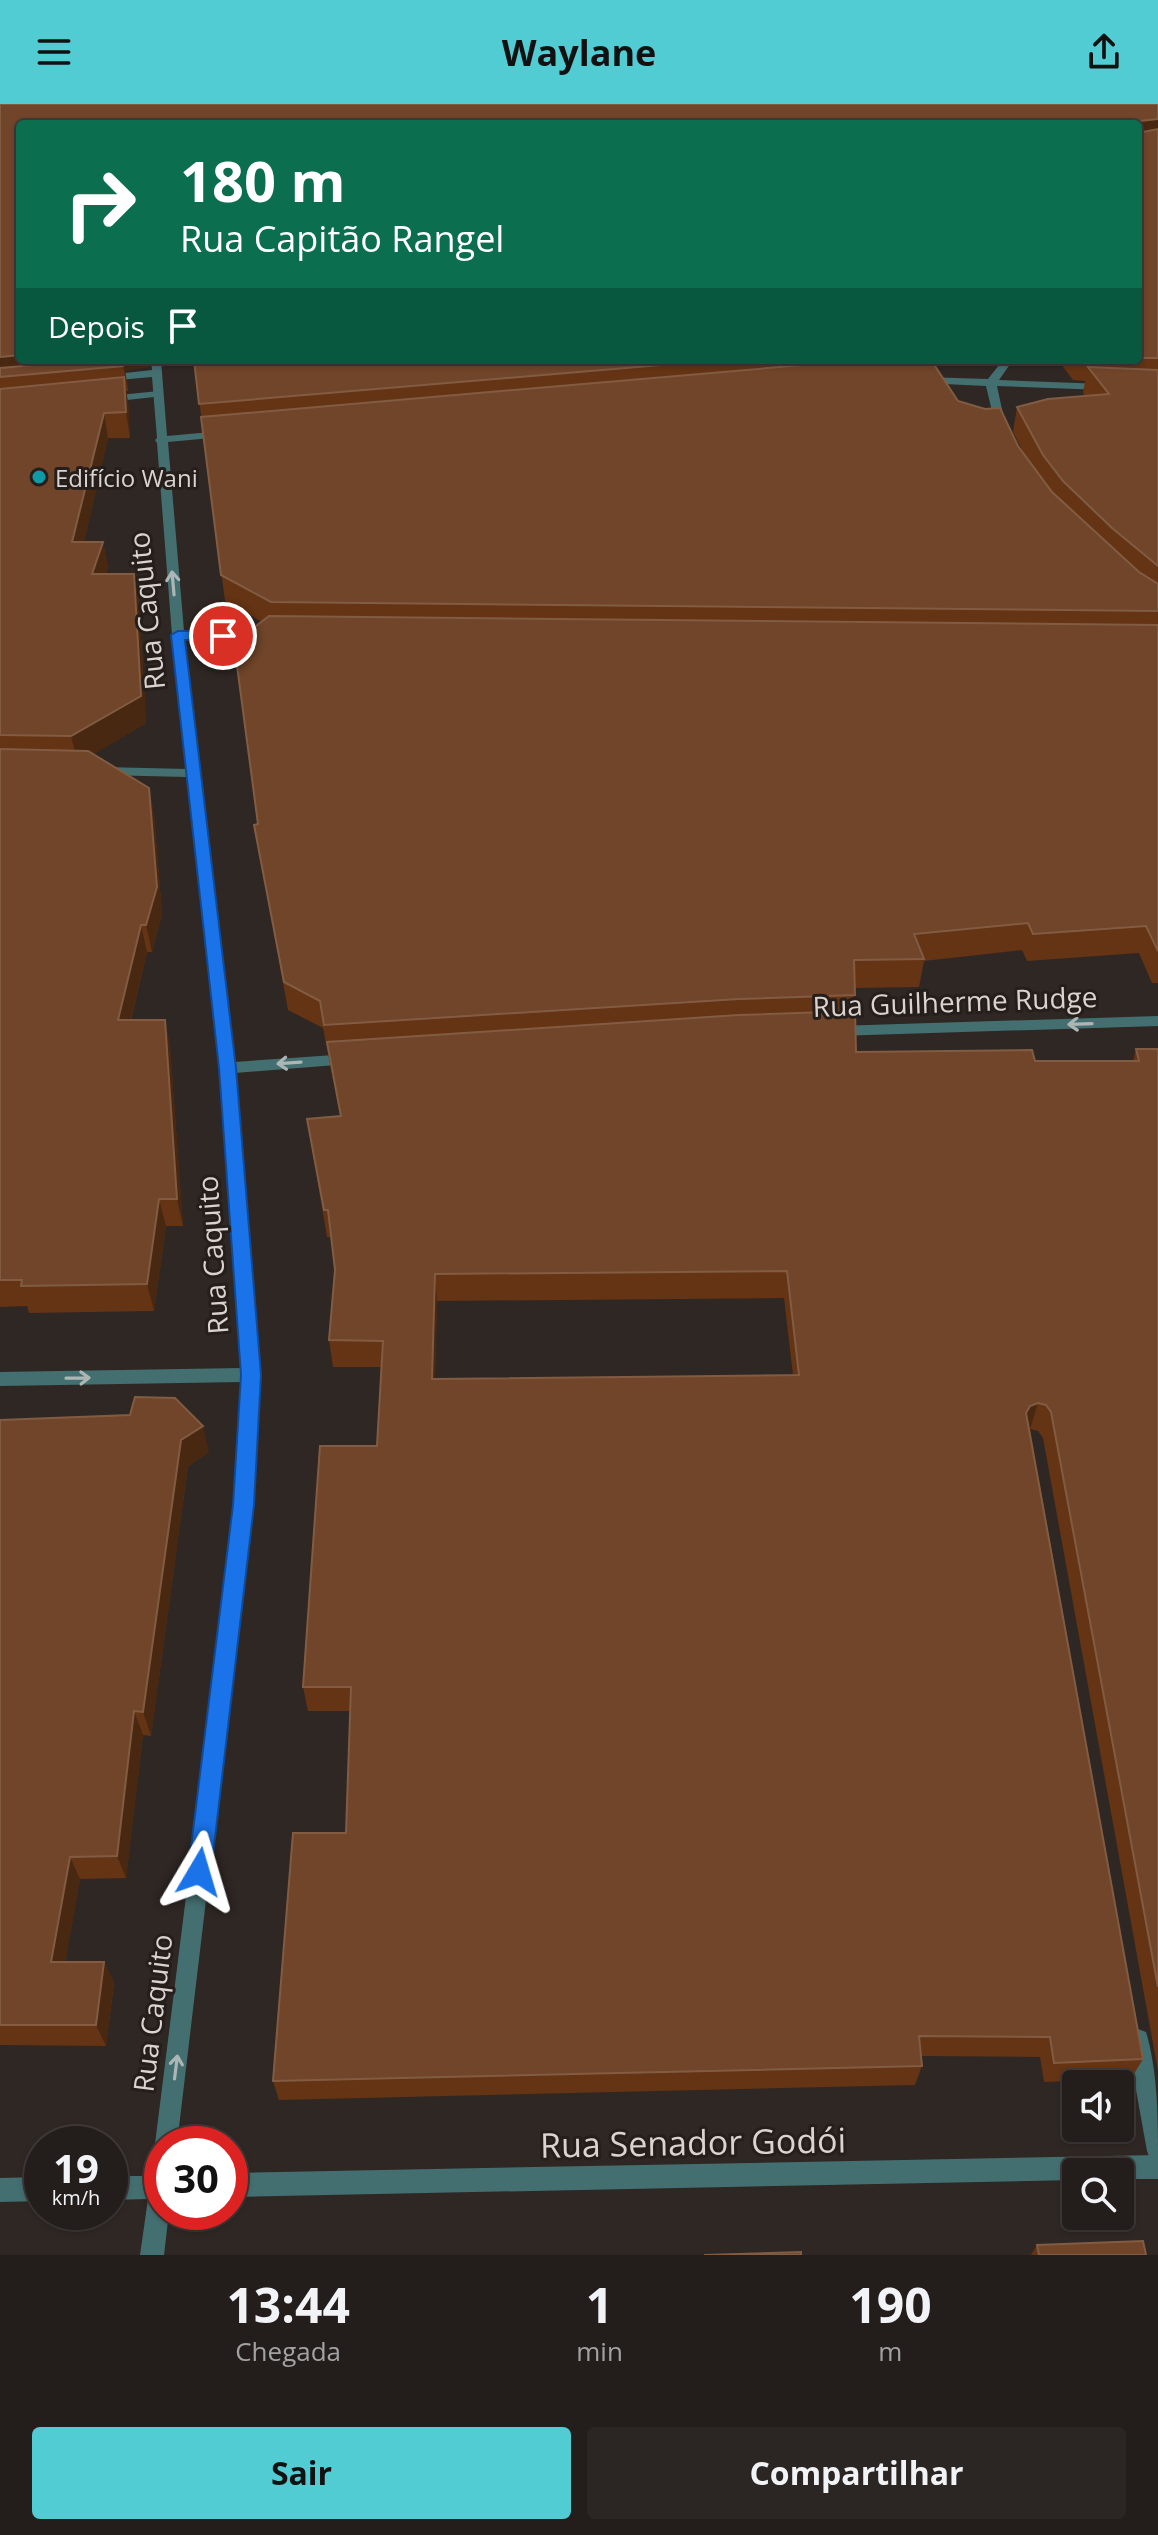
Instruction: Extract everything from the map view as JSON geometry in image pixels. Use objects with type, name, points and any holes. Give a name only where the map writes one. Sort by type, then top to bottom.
[{"type":"street","points":[[1005,364],[991,383],[997,419],[1009,447]]},
{"type":"street","points":[[94,379],[157,367]]},
{"type":"street","name":"Rua Caquito","points":[[157,367],[160,440],[178,635],[227,1068],[251,1375],[244,1505],[168,2126]]},
{"type":"street","points":[[905,379],[1113,387]]},
{"type":"street","points":[[95,400],[159,394]]},
{"type":"street","points":[[160,440],[234,433]]},
{"type":"street","points":[[178,635],[278,636]]},
{"type":"street","points":[[89,771],[193,773]]},
{"type":"street","name":"Rua Guilherme Rudge","points":[[815,1032],[1158,1021]]},
{"type":"street","points":[[227,1068],[371,1057]]},
{"type":"street","points":[[0,1379],[251,1375]]},
{"type":"street","points":[[1136,2027],[1158,2151]]},
{"type":"street","name":"Rua Senador Godói","points":[[248,2185],[1158,2167]]},
{"type":"street","points":[[0,2190],[24,2189]]},
{"type":"street","points":[[152,2255],[156,2230]]},
{"type":"building","points":[[0,104],[1158,104],[1158,119],[1142,121],[16,120],[16,355],[0,357]]},
{"type":"building","points":[[1158,129],[1158,358],[1142,358],[1142,131]]},
{"type":"building","points":[[46,364],[123,364],[0,377],[0,368]]},
{"type":"building","points":[[194,364],[673,364],[199,404]]},
{"type":"building","points":[[815,364],[934,364],[958,401],[985,409],[1000,408],[1018,446],[1052,492],[1139,572],[1158,584],[1158,611],[271,602],[221,575],[201,417]]},
{"type":"building","points":[[1088,367],[1158,370],[1158,566],[1063,481],[1043,455],[1017,407],[1048,399],[1109,394]]},
{"type":"building","points":[[124,377],[126,412],[104,413],[72,542],[103,542],[92,574],[134,574],[141,696],[71,736],[0,735],[0,389]]},
{"type":"building","points":[[269,616],[1158,625],[1158,951],[1146,926],[1033,934],[1028,923],[914,934],[924,959],[854,960],[855,995],[739,999],[324,1025],[320,1001],[284,982],[254,825],[258,824],[234,643]]},
{"type":"building","points":[[0,749],[88,751],[149,788],[157,887],[146,925],[141,925],[118,1020],[165,1020],[177,1199],[159,1199],[147,1284],[21,1286],[22,1280],[0,1280]]},
{"type":"building","points":[[855,1011],[856,1052],[1032,1050],[1035,1061],[1139,1061],[1136,1049],[1158,1049],[1158,1987],[1051,1412],[1046,1405],[1038,1403],[1030,1406],[1026,1413],[1143,2059],[1054,2063],[1050,2037],[919,2036],[922,2066],[273,2081],[293,1833],[346,1833],[351,1687],[303,1687],[320,1446],[377,1446],[383,1341],[329,1340],[335,1270],[328,1210],[324,1210],[307,1119],[341,1116],[327,1042],[739,1015]],"holes":[[[787,1271],[799,1375],[432,1379],[435,1274]]]},
{"type":"building","points":[[135,1397],[175,1398],[203,1426],[181,1440],[143,1712],[134,1711],[117,1856],[70,1857],[51,1962],[104,1962],[96,2025],[0,2025],[0,1420],[130,1415]]},
{"type":"building","points":[[1143,2241],[1146,2255],[1039,2255],[1037,2245]]},
{"type":"building","points":[[801,2252],[801,2255],[704,2255]]},
{"type":"place","name":"Edifício Wani","points":[[39,477]]},
{"type":"route","points":[[199,1872],[244,1505],[251,1375],[227,1068],[178,635],[223,636]]}]
